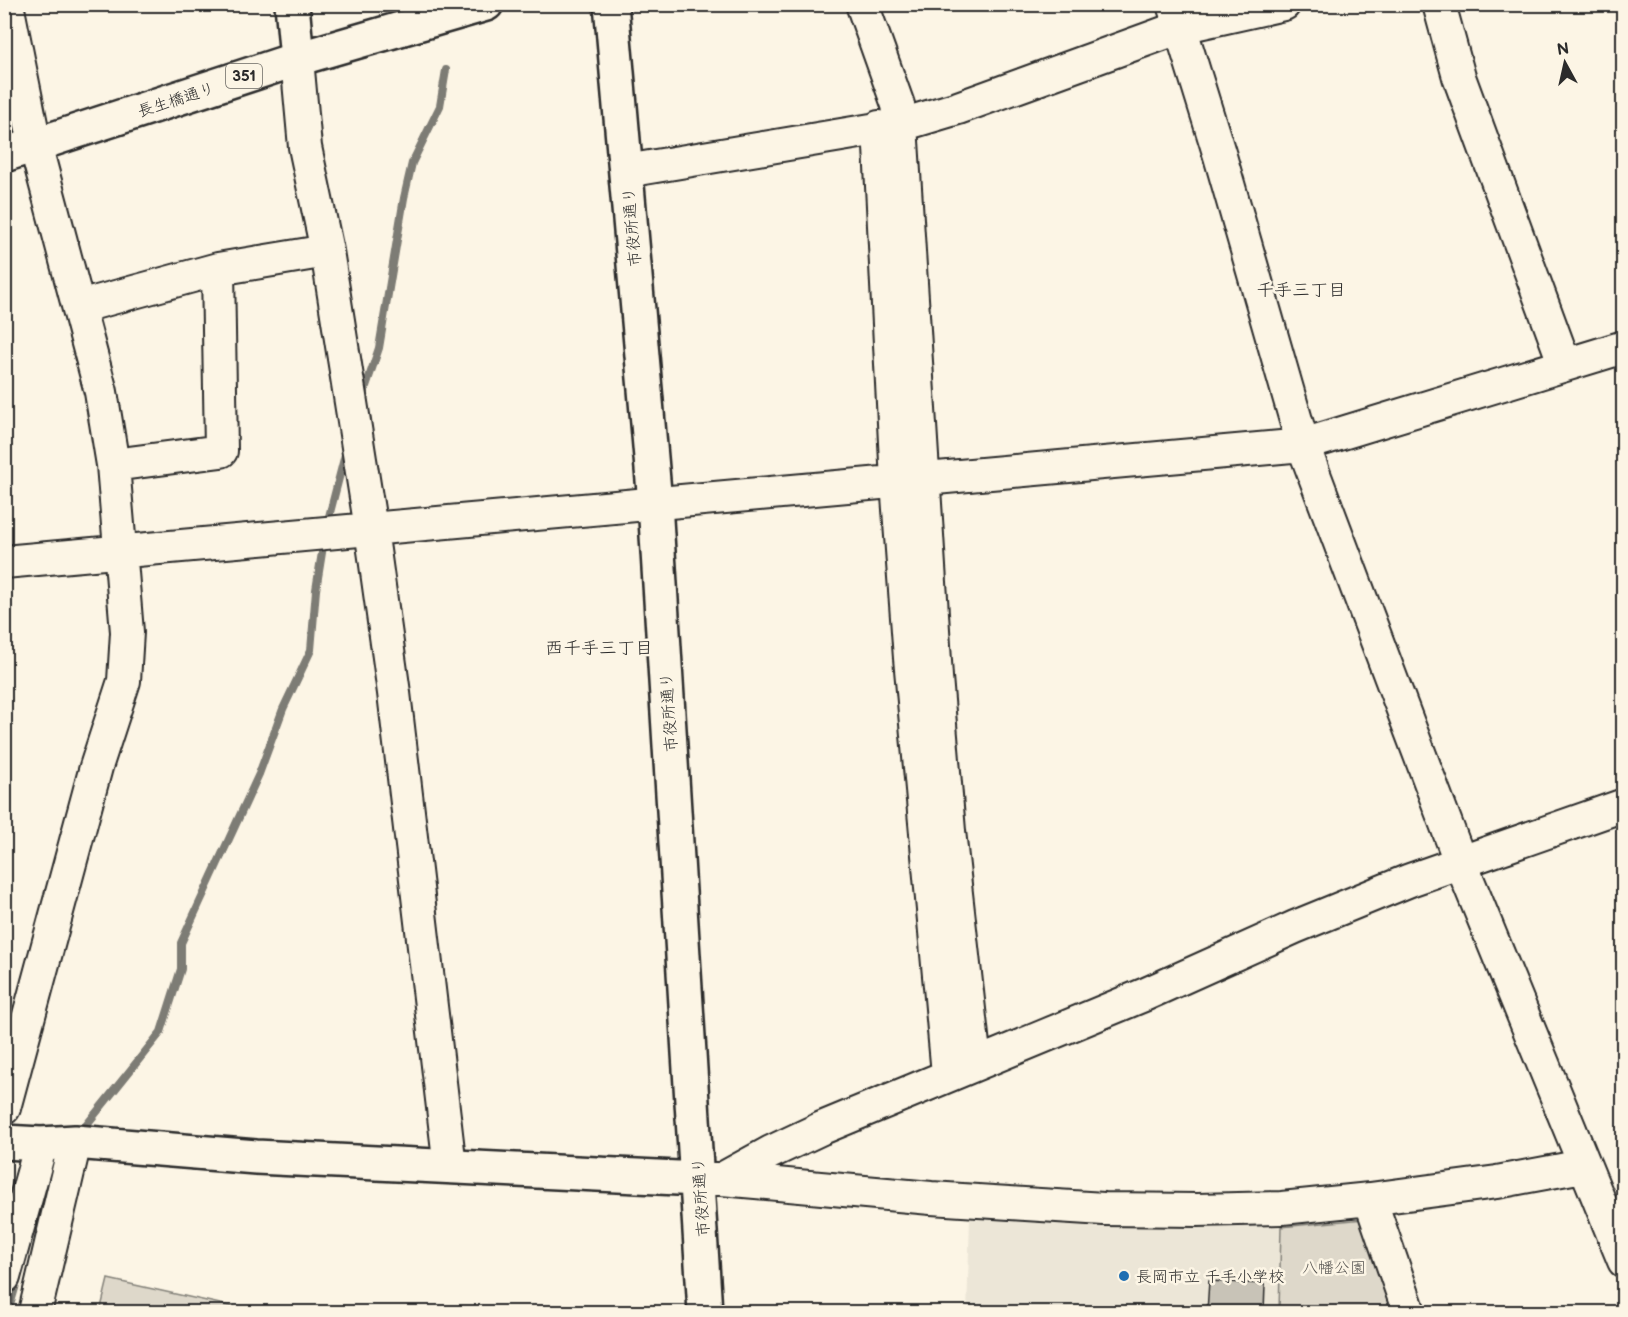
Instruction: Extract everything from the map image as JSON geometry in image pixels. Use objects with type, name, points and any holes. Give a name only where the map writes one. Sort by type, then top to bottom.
[{"type":"main road","points":[[292,4],[297,59]]},
{"type":"main road","name":"長生橋通り","points":[[4,155],[297,59],[486,4]]},
{"type":"main road","name":"市役所通り","points":[[611,4],[655,503],[710,1179],[705,1312]]},
{"type":"main road","points":[[4,1142],[40,1144],[75,1142],[256,1157],[710,1179]]},
{"type":"street","points":[[4,1108],[96,767],[124,681],[127,632],[113,465],[101,392],[35,144],[7,4]]},
{"type":"street","points":[[862,4],[898,105],[890,126],[911,481],[910,658],[962,1069]]},
{"type":"street","points":[[626,171],[890,126],[958,108],[1177,16],[1284,4]]},
{"type":"street","points":[[1439,4],[1459,77],[1566,365]]},
{"type":"street","points":[[1177,16],[1303,445],[1460,861],[1623,1261]]},
{"type":"street","points":[[297,59],[305,147],[327,251],[371,529],[394,693],[450,1167]]},
{"type":"street","points":[[79,307],[218,269],[327,251]]},
{"type":"street","points":[[113,465],[221,451],[218,269]]},
{"type":"street","points":[[4,562],[1303,445],[1623,348]]},
{"type":"street","points":[[710,1179],[962,1069],[1146,994],[1295,927],[1460,861],[1623,805]]},
{"type":"street","points":[[35,1312],[75,1142]]},
{"type":"street","points":[[4,1277],[40,1144]]},
{"type":"street","points":[[710,1179],[931,1198],[1104,1209],[1282,1208],[1497,1182],[1583,1166]]},
{"type":"street","points":[[1370,1199],[1409,1312]]},
{"type":"shaded area","name":"長岡市立 千手小学校","points":[[970,1219],[1281,1227],[1279,1312],[967,1312]]},
{"type":"green space","name":"八幡公園","points":[[1364,1219],[1399,1312],[1279,1312],[1281,1227]]},
{"type":"green space","points":[[108,1279],[256,1312],[100,1312]]},
{"type":"building","points":[[1209,1281],[1265,1284],[1264,1312],[1207,1312]]},
{"type":"waterway","points":[[361,401],[379,348],[412,163],[440,106],[446,70]]},
{"type":"waterway","points":[[326,528],[347,447]]},
{"type":"waterway","points":[[80,1133],[161,1032],[181,969],[181,943],[259,774],[283,709],[311,650],[316,590],[324,540]]},
{"type":"waterway","points":[[45,1188],[57,1162]]},
{"type":"waterway","points":[[8,1312],[18,1278]]},
{"type":"place","name":"長岡市立 千手小学校","points":[[1124,1276]]},
{"type":"district","name":"千手三丁目","points":[[1301,290]]},
{"type":"district","name":"西千手三丁目","points":[[599,648]]}]
